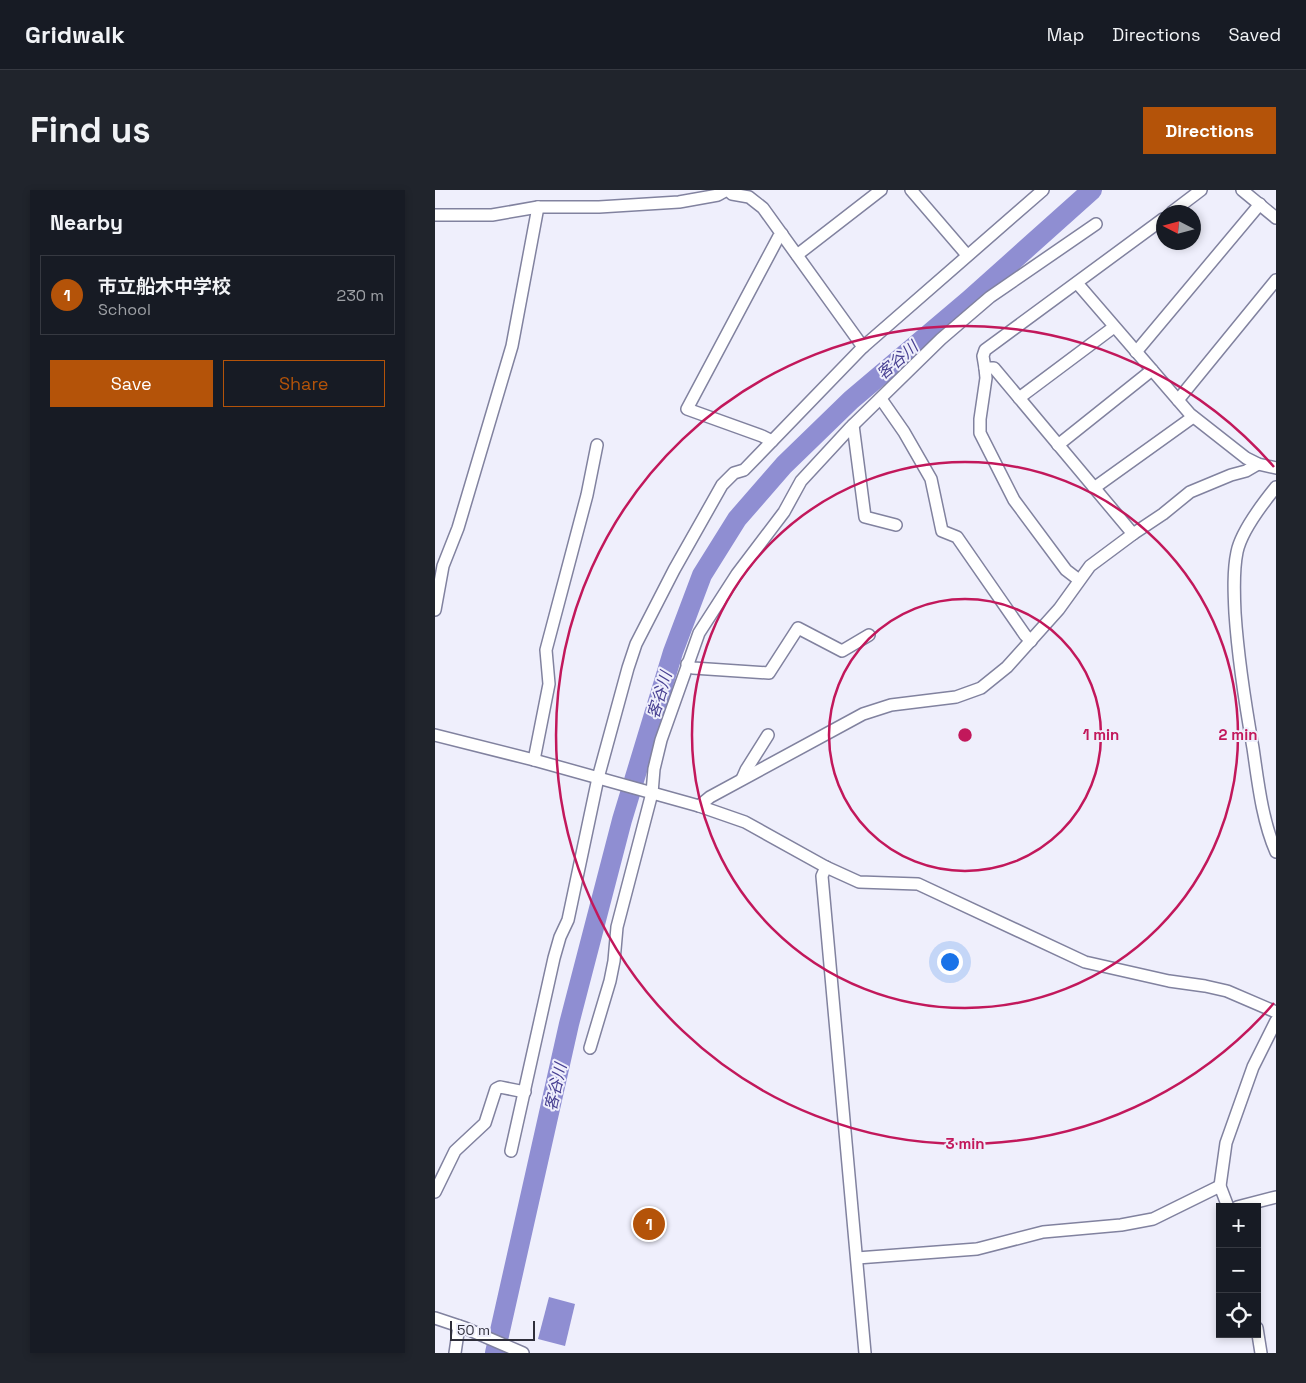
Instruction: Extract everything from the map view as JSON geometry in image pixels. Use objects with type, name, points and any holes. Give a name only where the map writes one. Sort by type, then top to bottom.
[{"type":"street","points":[[435,215],[492,215],[538,207],[599,208],[679,202],[718,195],[728,190],[732,194],[749,197],[763,208],[863,347]]},
{"type":"street","points":[[797,255],[881,190]]},
{"type":"street","points":[[911,190],[967,256]]},
{"type":"street","points":[[511,1151],[554,958],[560,937],[568,920],[628,668],[636,644],[721,485],[734,473],[744,470],[863,347],[1043,190]]},
{"type":"street","points":[[1181,205],[1201,190]]},
{"type":"street","points":[[1243,190],[1276,218]]},
{"type":"street","points":[[1136,352],[1260,204]]},
{"type":"street","points":[[435,610],[443,566],[458,528],[512,346],[538,207]]},
{"type":"street","points":[[590,1048],[615,961],[617,927],[661,740],[699,633],[737,574],[784,512],[801,481],[853,425],[941,339],[991,297],[1096,224]]},
{"type":"street","points":[[1079,580],[1066,570],[1014,500],[980,433],[980,419],[986,378],[983,356],[985,350],[1156,224]]},
{"type":"street","points":[[771,441],[687,409],[778,238],[782,234]]},
{"type":"street","points":[[1178,400],[1276,280]]},
{"type":"street","points":[[1077,284],[1193,417],[1246,458],[1258,464],[1276,468]]},
{"type":"street","points":[[1019,398],[1114,327]]},
{"type":"street","points":[[985,368],[994,368],[1133,534]]},
{"type":"street","points":[[1058,445],[1152,370]]},
{"type":"street","points":[[881,399],[904,432],[931,479],[942,531],[957,537],[1031,641]]},
{"type":"street","points":[[1094,488],[1193,417]]},
{"type":"street","points":[[853,425],[865,517],[896,525]]},
{"type":"street","points":[[534,760],[549,684],[545,650],[587,495],[597,445]]},
{"type":"street","points":[[699,806],[710,796],[863,714],[891,705],[956,697],[981,688],[1007,667],[1031,641],[1059,609],[1090,566],[1163,514],[1190,492],[1231,475],[1246,472],[1258,464]]},
{"type":"street","points":[[1276,487],[1243,536],[1237,551],[1234,577],[1236,629],[1241,678],[1266,822],[1276,852]]},
{"type":"street","points":[[687,664],[693,668],[769,673],[798,628],[842,651],[869,635]]},
{"type":"street","points":[[435,735],[601,778],[699,806],[745,822],[826,867],[859,882],[918,884],[1085,962],[1169,981],[1227,991],[1276,1012]]},
{"type":"street","points":[[742,779],[745,770],[768,735]]},
{"type":"street","points":[[826,867],[822,876],[865,1353]]},
{"type":"street","points":[[1226,1203],[1220,1186],[1226,1143],[1253,1067],[1276,1022]]},
{"type":"street","points":[[435,1192],[455,1151],[485,1122],[496,1089],[500,1087],[525,1092]]},
{"type":"street","points":[[857,1258],[977,1249],[1043,1232],[1145,1221],[1153,1219],[1220,1186]]},
{"type":"street","points":[[1253,1203],[1276,1197]]},
{"type":"street","points":[[435,1318],[462,1327],[523,1353]]},
{"type":"street","points":[[455,1353],[462,1327]]},
{"type":"street","points":[[1259,1338],[1261,1353]]},
{"type":"water","points":[[549,1297],[575,1304],[565,1346],[538,1339]]},
{"type":"waterway","name":"客谷川","points":[[495,1353],[569,1024],[622,820],[673,652],[702,575],[737,519],[784,465],[851,400],[968,301],[1092,190]]},
{"type":"place","name":"市立船木中学校","points":[[649,1224]]}]
